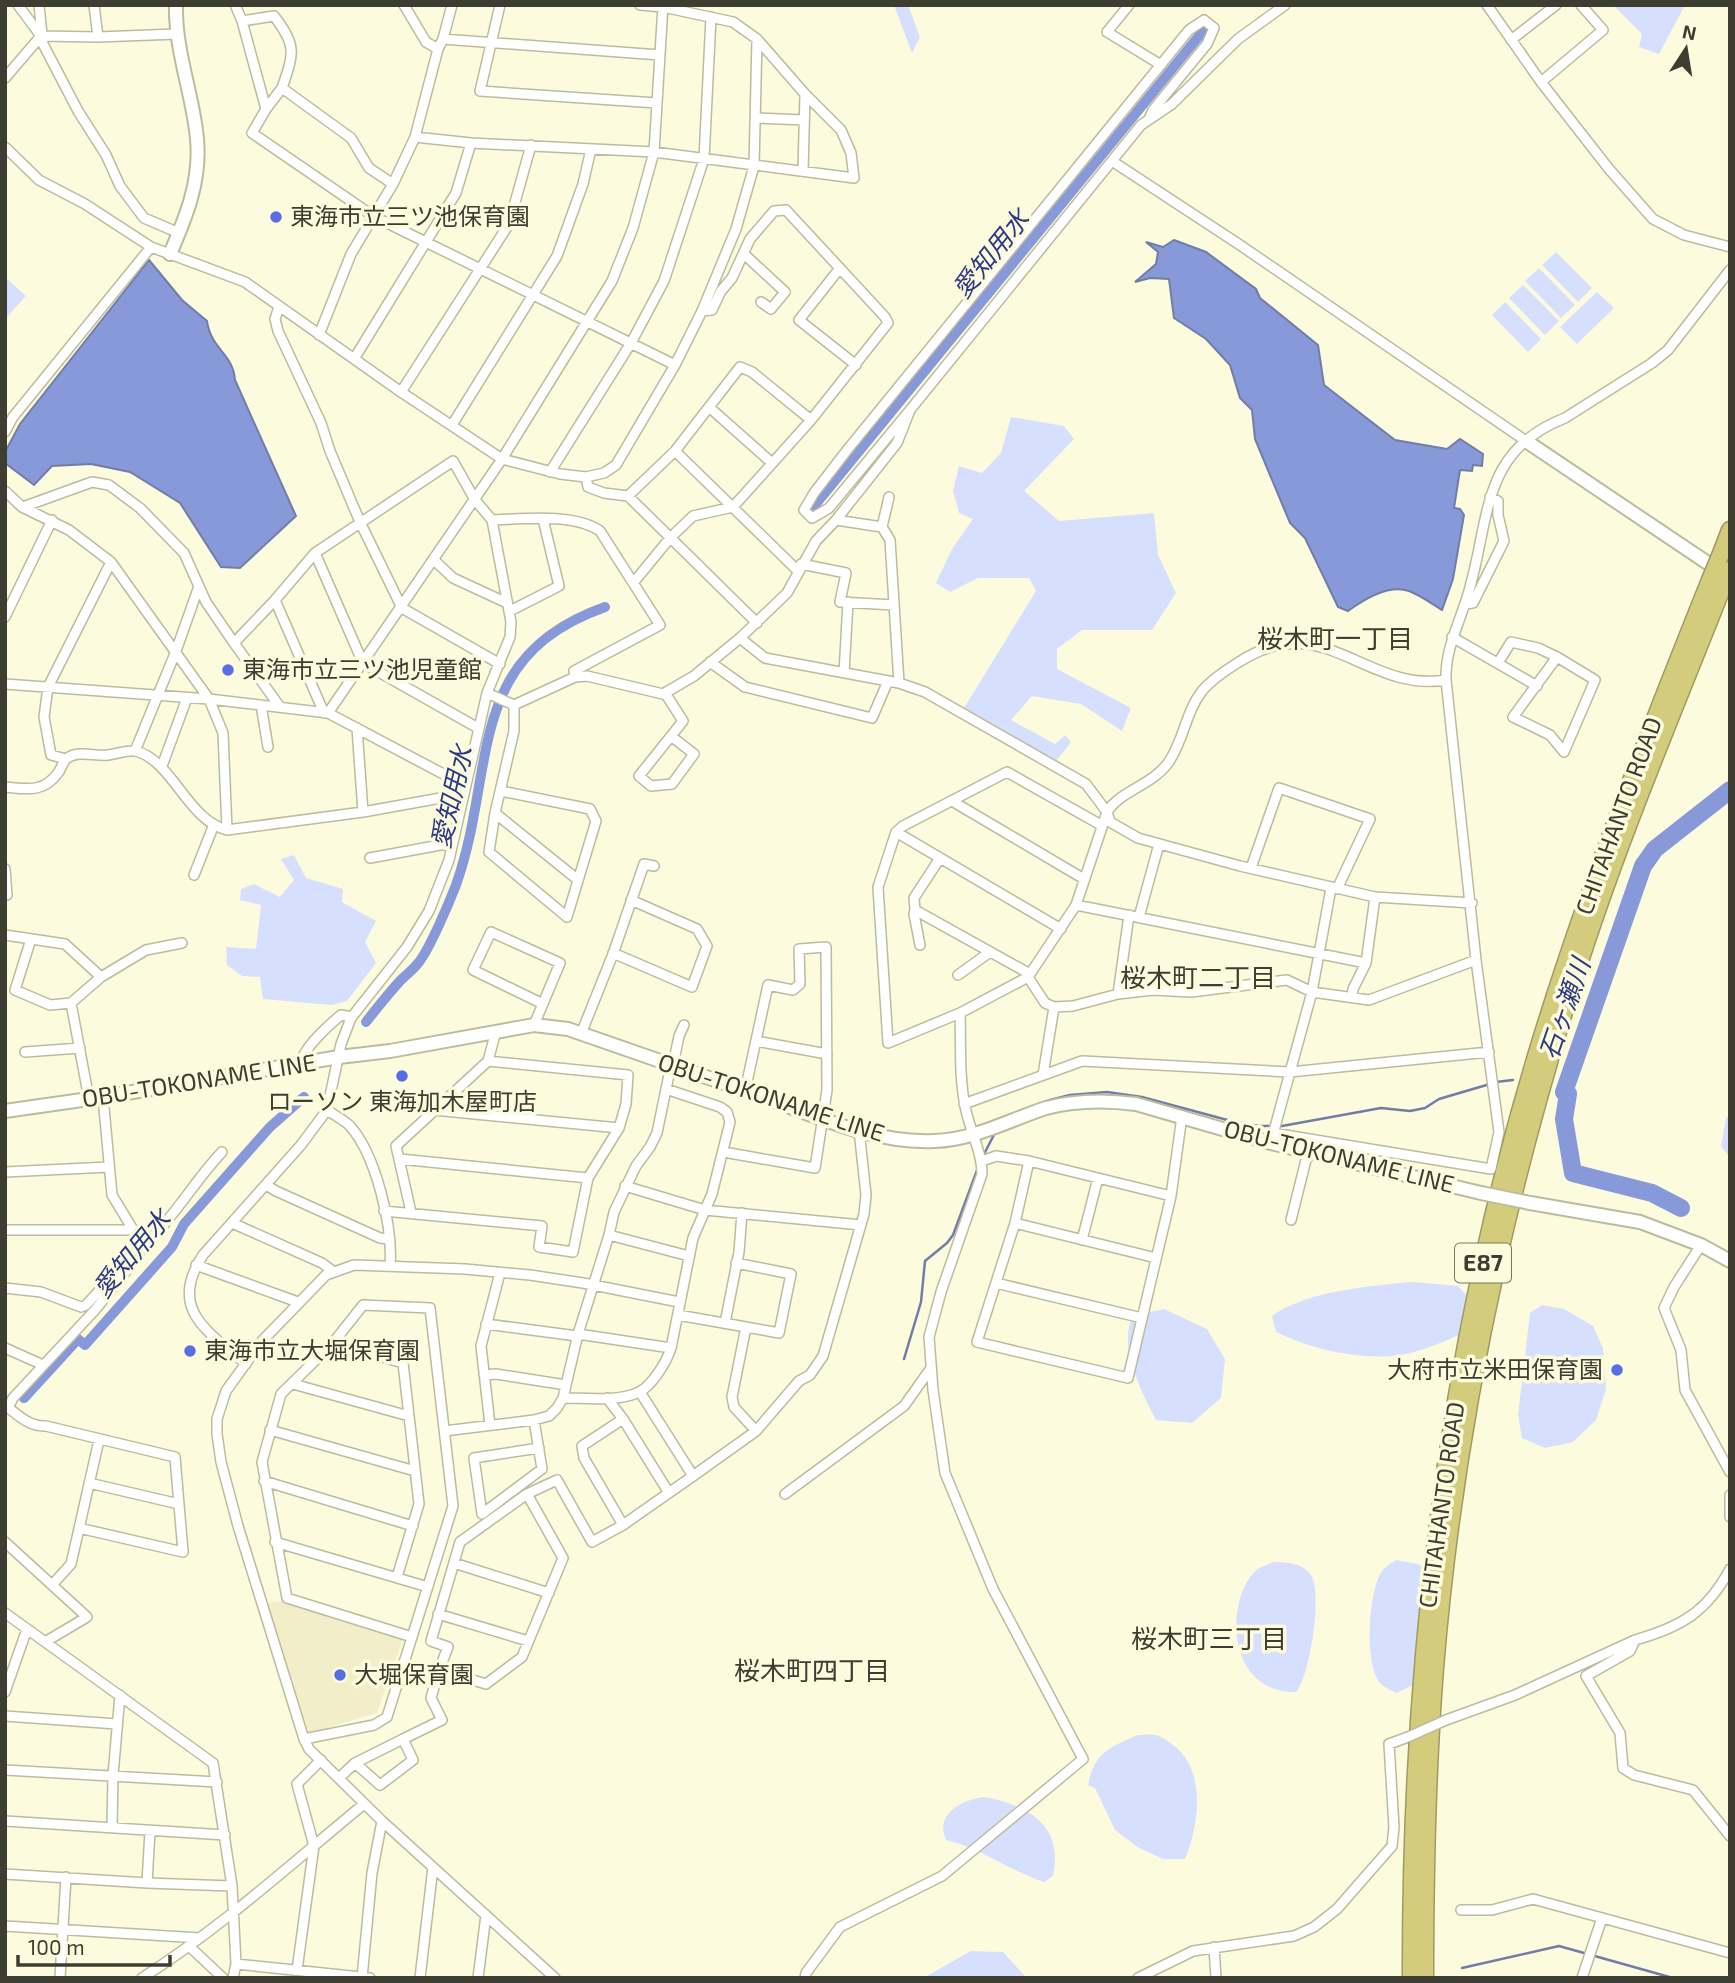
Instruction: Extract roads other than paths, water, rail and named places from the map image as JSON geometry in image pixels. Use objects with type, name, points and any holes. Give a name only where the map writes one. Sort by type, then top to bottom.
[{"type":"highway","name":"CHITAHANTO ROAD","points":[[1426,1978],[1425,1884],[1435,1665],[1456,1495],[1490,1299],[1519,1173],[1575,975],[1721,581],[1720,556],[1730,530]]},
{"type":"highway","name":"CHITAHANTO ROAD","points":[[1410,1978],[1414,1767],[1425,1637],[1441,1493],[1475,1296],[1508,1157],[1562,971],[1626,792],[1721,581],[1730,570]]},
{"type":"main road","points":[[170,254],[195,188],[198,152],[195,121],[176,34],[176,5]]},
{"type":"main road","points":[[1526,441],[1721,581]]},
{"type":"main road","name":"OBU-TOKONAME LINE","points":[[5,1111],[390,1051],[534,1025],[568,1029],[822,1118],[899,1139],[937,1141],[972,1135],[1047,1108],[1074,1102],[1114,1101],[1136,1104],[1272,1138],[1308,1152],[1481,1193],[1640,1222],[1701,1245],[1730,1261]]},
{"type":"street","points":[[18,5],[41,36]]},
{"type":"street","points":[[39,5],[43,44],[134,206],[144,218],[179,233]]},
{"type":"street","points":[[94,5],[98,37]]},
{"type":"street","points":[[404,5],[426,42],[438,49]]},
{"type":"street","points":[[319,335],[351,254],[393,184],[415,137],[452,5]]},
{"type":"street","points":[[500,5],[480,91],[657,103]]},
{"type":"street","points":[[415,137],[471,143],[653,152],[854,178],[850,153],[841,130],[757,39],[733,22],[663,6],[640,5]]},
{"type":"street","points":[[1129,5],[1107,32],[1161,65]]},
{"type":"street","points":[[1149,120],[1153,110],[1207,44],[1214,28],[1204,20],[1189,30],[814,493],[804,510],[811,518],[829,508],[1141,125],[1149,120],[1172,104],[1238,39],[1285,5]]},
{"type":"street","points":[[1487,5],[1541,82],[1619,182],[1653,219],[1684,235],[1730,247]]},
{"type":"street","points":[[1511,40],[1556,5]]},
{"type":"street","points":[[1541,82],[1603,30],[1581,5]]},
{"type":"street","points":[[326,713],[475,500],[612,281],[633,228],[653,152],[663,6]]},
{"type":"street","points":[[236,7],[266,109]]},
{"type":"street","points":[[242,21],[274,16],[289,35],[293,57],[282,88],[253,133],[373,216],[675,365]]},
{"type":"street","points":[[550,472],[631,343],[664,281],[704,159],[710,18]]},
{"type":"street","points":[[41,36],[176,34]]},
{"type":"street","points":[[5,78],[41,36]]},
{"type":"street","points":[[443,39],[660,55]]},
{"type":"street","points":[[5,146],[39,180],[85,204],[151,247],[244,282],[401,392],[502,458],[550,472],[586,477],[604,473],[616,465],[675,365],[702,311],[736,229],[754,166],[757,39]]},
{"type":"street","points":[[282,88],[351,138],[369,168],[393,184]]},
{"type":"street","points":[[803,171],[805,94]]},
{"type":"street","points":[[755,118],[804,120]]},
{"type":"street","points":[[354,359],[456,193],[471,143]]},
{"type":"street","points":[[401,392],[509,224],[531,145]]},
{"type":"street","points":[[452,425],[557,256],[580,194],[591,149]]},
{"type":"street","points":[[1112,161],[1526,441]]},
{"type":"street","points":[[634,582],[670,538],[693,516],[733,507],[810,420],[888,323],[786,210],[774,211],[750,239],[712,310],[702,311]]},
{"type":"street","points":[[5,432],[13,416],[151,247]]},
{"type":"street","points":[[744,254],[785,292],[771,309],[761,302]]},
{"type":"street","points":[[840,268],[799,320],[856,365]]},
{"type":"street","points":[[1251,869],[1279,788],[1370,819],[1334,888],[1312,992],[1272,1138],[1491,1169],[1499,1132],[1476,960],[1446,680],[1446,660],[1452,637],[1465,604],[1490,497],[1499,471],[1526,441],[1549,424],[1565,418],[1668,351],[1730,270]]},
{"type":"street","points":[[279,307],[275,319],[278,331],[321,424],[360,522],[402,608],[500,664]]},
{"type":"street","points":[[628,496],[675,451],[740,367],[752,372],[810,420]]},
{"type":"street","points":[[709,407],[772,463]]},
{"type":"street","points":[[490,696],[511,703],[575,677],[587,676],[648,692],[665,693],[740,638],[787,593],[816,541],[897,443],[910,410]]},
{"type":"street","points":[[675,451],[800,567],[846,573],[840,602],[894,605]]},
{"type":"street","points":[[234,643],[315,553],[453,461],[475,500],[492,520],[511,631],[478,728],[452,845],[439,890],[407,947],[346,1028],[327,1110],[196,1265],[192,1274],[190,1293],[195,1318],[246,1364]]},
{"type":"street","points":[[586,477],[588,487],[604,494],[628,496],[757,623]]},
{"type":"street","points":[[22,507],[92,482],[109,485],[140,508],[184,553],[206,602],[280,707]]},
{"type":"street","points":[[5,491],[22,507],[69,530],[111,562],[209,699],[223,733],[227,830]]},
{"type":"street","points":[[889,497],[882,527],[890,540],[900,683]]},
{"type":"street","points":[[1465,604],[1473,603],[1504,541],[1498,501],[1490,497]]},
{"type":"street","points":[[492,520],[544,519],[589,523],[600,531],[660,625],[574,671],[575,677]]},
{"type":"street","points":[[509,607],[559,586],[544,519]]},
{"type":"street","points":[[6,615],[52,520]]},
{"type":"street","points":[[836,520],[882,527]]},
{"type":"street","points":[[315,553],[363,663],[478,728]]},
{"type":"street","points":[[434,560],[453,578],[509,607]]},
{"type":"street","points":[[111,562],[48,687],[44,717],[51,755],[66,759],[86,754],[104,756],[135,751],[162,766],[170,779],[213,827],[227,830],[363,812],[465,790]]},
{"type":"street","points":[[135,751],[199,586]]},
{"type":"street","points":[[275,600],[326,713]]},
{"type":"street","points":[[844,673],[848,602]]},
{"type":"street","points":[[1452,637],[1537,686]]},
{"type":"street","points":[[740,638],[765,658],[900,683],[925,692],[1086,784],[1107,812],[1110,822],[1138,838],[1251,869],[1375,897],[1472,903]]},
{"type":"street","points":[[1498,663],[1511,642],[1538,648],[1557,657],[1595,680],[1564,752],[1550,735],[1513,717],[1557,657]]},
{"type":"street","points":[[1101,825],[1007,772],[896,832],[878,887],[888,1043],[960,1013],[1029,976],[1076,905],[1101,825],[1112,804],[1150,781],[1165,766],[1178,747],[1192,708],[1205,688],[1221,673],[1263,648],[1284,643],[1314,644],[1405,679],[1431,683],[1446,680]]},
{"type":"street","points":[[710,662],[745,687],[872,718],[888,681]]},
{"type":"street","points":[[5,684],[209,699],[326,713],[465,790]]},
{"type":"street","points":[[665,693],[683,721],[671,736],[639,776],[651,786],[672,783],[694,754],[671,736]]},
{"type":"street","points":[[162,766],[187,698]]},
{"type":"street","points":[[501,791],[590,809],[596,821],[567,917],[489,852],[495,813],[514,731],[511,703]]},
{"type":"street","points":[[261,705],[268,747]]},
{"type":"street","points":[[357,728],[363,812]]},
{"type":"street","points":[[5,787],[36,790],[44,788],[66,759]]},
{"type":"street","points":[[952,802],[1084,879]]},
{"type":"street","points":[[495,813],[578,880]]},
{"type":"street","points":[[194,875],[213,827]]},
{"type":"street","points":[[896,832],[1061,929]]},
{"type":"street","points":[[1118,993],[1134,916],[1159,844]]},
{"type":"street","points":[[370,858],[452,845]]},
{"type":"street","points":[[920,945],[914,898],[940,858]]},
{"type":"street","points":[[581,1034],[614,953],[644,864],[654,866]]},
{"type":"street","points":[[5,869],[5,895]]},
{"type":"street","points":[[1352,997],[1353,989],[1366,963],[1375,897]]},
{"type":"street","points":[[614,953],[692,987],[707,946],[696,929],[631,900]]},
{"type":"street","points":[[1076,905],[1366,963]]},
{"type":"street","points":[[915,909],[1029,976],[1045,1003],[1054,1006],[1073,1006],[1118,993],[1153,990],[1191,992],[1287,980],[1312,992],[1369,1000],[1476,960]]},
{"type":"street","points":[[534,1025],[543,1004],[560,963],[491,932],[473,970],[543,1004]]},
{"type":"street","points":[[5,935],[65,944],[101,977]]},
{"type":"street","points":[[32,939],[15,990],[50,1005],[71,1003],[101,977],[146,950],[182,943]]},
{"type":"street","points":[[729,1153],[815,1168],[827,1090],[826,947],[799,949],[800,984],[793,990],[768,985],[746,1091]]},
{"type":"street","points":[[958,975],[990,952]]},
{"type":"street","points":[[71,1003],[89,1099]]},
{"type":"street","points":[[1043,1075],[1054,1006]]},
{"type":"street","points":[[805,1978],[841,1927],[942,1876],[1083,1759],[993,1589],[945,1473],[929,1337],[941,1292],[982,1174],[982,1161],[964,1104],[960,1013]]},
{"type":"street","points":[[301,1064],[301,1057],[328,1026],[341,1015],[352,1017]]},
{"type":"street","points":[[444,1431],[550,1416],[563,1398],[578,1335],[614,1212],[625,1186],[657,1133],[684,1025]]},
{"type":"street","points":[[411,1212],[397,1146],[488,1061],[496,1031]]},
{"type":"street","points":[[756,1041],[827,1054]]},
{"type":"street","points":[[25,1052],[79,1048]]},
{"type":"street","points":[[964,1104],[1082,1061],[1290,1072],[1489,1052]]},
{"type":"street","points":[[384,1211],[542,1226],[539,1247],[573,1252],[588,1178],[619,1128],[626,1104],[628,1075],[488,1061]]},
{"type":"street","points":[[563,1398],[607,1398],[640,1392],[665,1364],[671,1348],[693,1238],[712,1194],[730,1117],[720,1107],[666,1089]]},
{"type":"street","points":[[79,1528],[183,1552],[175,1457],[29,1424],[6,1406],[95,1310],[139,1255],[131,1228],[112,1195],[103,1097]]},
{"type":"street","points":[[327,1110],[349,1125],[360,1140],[380,1185],[389,1238],[390,1265]]},
{"type":"street","points":[[434,1110],[619,1128]]},
{"type":"street","points":[[1028,1161],[1015,1223],[977,1342],[1128,1378],[1171,1196],[1182,1116]]},
{"type":"street","points":[[339,1778],[355,1763],[442,1720],[431,1698],[448,1647],[431,1641],[460,1542],[527,1494],[556,1480],[592,1542],[623,1525],[756,1431],[799,1381],[810,1376],[823,1356],[861,1225],[866,1195],[859,1130]]},
{"type":"street","points":[[5,1289],[41,1292],[81,1307],[86,1305],[183,1200],[196,1180],[222,1152]]},
{"type":"street","points":[[1291,1220],[1308,1152]]},
{"type":"street","points":[[982,1161],[996,1156],[1028,1161],[1171,1196]]},
{"type":"street","points":[[400,1159],[588,1178]]},
{"type":"street","points":[[5,1172],[109,1167]]},
{"type":"street","points":[[1082,1240],[1098,1178]]},
{"type":"street","points":[[266,1185],[380,1238],[389,1238]]},
{"type":"street","points":[[625,1186],[705,1210],[861,1225]]},
{"type":"street","points":[[725,1323],[742,1213]]},
{"type":"street","points":[[232,1223],[322,1263],[334,1272]]},
{"type":"street","points":[[1015,1223],[1156,1258]]},
{"type":"street","points":[[5,1230],[131,1228]]},
{"type":"street","points":[[609,1235],[689,1256]]},
{"type":"street","points":[[1701,1245],[1664,1308],[1681,1350],[1685,1390],[1730,1472]]},
{"type":"street","points":[[678,1315],[779,1333],[791,1274],[736,1264]]},
{"type":"street","points":[[196,1265],[266,1289],[298,1304]]},
{"type":"street","points":[[555,1978],[382,1821],[309,1749],[237,1526],[221,1462],[217,1434],[219,1411],[226,1391],[262,1341],[326,1275],[354,1265],[500,1273],[593,1285],[679,1302]]},
{"type":"street","points":[[490,1425],[481,1346],[500,1273]]},
{"type":"street","points":[[996,1283],[1142,1318]]},
{"type":"street","points":[[304,1739],[374,1724],[387,1717],[453,1506],[430,1308],[363,1305],[333,1343],[281,1394],[262,1462],[264,1481],[287,1598],[412,1637]]},
{"type":"street","points":[[486,1324],[671,1348]]},
{"type":"street","points":[[746,1327],[732,1397],[734,1406],[756,1431]]},
{"type":"street","points":[[333,1343],[402,1363],[419,1504],[397,1577]]},
{"type":"street","points":[[5,1348],[43,1365]]},
{"type":"street","points":[[785,1493],[904,1406],[931,1367]]},
{"type":"street","points":[[484,1376],[496,1374],[566,1385]]},
{"type":"street","points":[[293,1384],[409,1416]]},
{"type":"street","points":[[640,1392],[694,1476]]},
{"type":"street","points":[[607,1398],[623,1419],[668,1493]]},
{"type":"street","points":[[623,1419],[582,1446],[584,1458],[623,1525]]},
{"type":"street","points":[[534,1420],[539,1448],[542,1469],[482,1514],[474,1458],[539,1448]]},
{"type":"street","points":[[270,1430],[415,1471]]},
{"type":"street","points":[[52,1585],[71,1564],[99,1440]]},
{"type":"street","points":[[264,1481],[413,1526]]},
{"type":"street","points":[[89,1483],[179,1504]]},
{"type":"street","points":[[439,1670],[485,1684],[522,1657],[563,1558],[527,1494]]},
{"type":"street","points":[[1730,1495],[1730,1517]]},
{"type":"street","points":[[5,1542],[87,1617],[46,1642]]},
{"type":"street","points":[[275,1542],[428,1587]]},
{"type":"street","points":[[453,1563],[549,1593]]},
{"type":"street","points":[[1138,1978],[1180,1956],[1214,1947],[1294,1936],[1314,1927],[1338,1909],[1392,1846],[1394,1827],[1389,1744],[1514,1695],[1635,1640],[1684,1621],[1704,1607],[1715,1595],[1730,1569]]},
{"type":"street","points":[[5,1613],[213,1763],[232,1886],[236,1964],[233,1978]]},
{"type":"street","points":[[438,1614],[528,1641]]},
{"type":"street","points":[[5,1692],[27,1629]]},
{"type":"street","points":[[1635,1640],[1630,1651],[1586,1676],[1620,1732],[1623,1768],[1634,1776],[1693,1790],[1730,1836]]},
{"type":"street","points":[[112,1828],[113,1775],[120,1695]]},
{"type":"street","points":[[5,1716],[117,1724]]},
{"type":"street","points":[[355,1763],[380,1785],[413,1760],[402,1739]]},
{"type":"street","points":[[297,1969],[314,1846],[297,1784],[321,1760]]},
{"type":"street","points":[[5,1770],[217,1783]]},
{"type":"street","points":[[142,1978],[190,1947],[267,1887],[364,1804]]},
{"type":"street","points":[[5,1821],[225,1835]]},
{"type":"street","points":[[236,1964],[285,1973],[297,1969],[365,1977],[373,1873],[382,1821]]},
{"type":"street","points":[[147,1883],[150,1831]]},
{"type":"street","points":[[421,1978],[433,1867]]},
{"type":"street","points":[[5,1874],[232,1886]]},
{"type":"street","points":[[60,1978],[65,1877]]},
{"type":"street","points":[[1461,1910],[1492,1910],[1533,1899],[1730,1953]]},
{"type":"street","points":[[478,1978],[486,1915]]},
{"type":"street","points":[[1582,1978],[1602,1918]]},
{"type":"street","points":[[5,1926],[200,1938]]},
{"type":"street","points":[[190,1947],[223,1978]]},
{"type":"street","points":[[1214,1947],[1216,1978]]},
{"type":"street","points":[[541,1978],[543,1966]]},
{"type":"water","points":[[1174,240],[1206,252],[1256,289],[1260,298],[1318,345],[1324,385],[1395,440],[1447,449],[1460,439],[1483,454],[1482,466],[1473,465],[1472,471],[1460,470],[1454,508],[1460,509],[1464,515],[1453,579],[1442,610],[1401,589],[1377,594],[1348,611],[1338,607],[1305,538],[1290,523],[1255,439],[1252,410],[1240,398],[1230,365],[1206,339],[1174,318],[1169,279],[1150,278],[1135,282],[1156,264],[1158,252],[1146,242],[1163,247]]},
{"type":"water","points":[[149,260],[182,300],[207,321],[213,339],[230,363],[235,380],[296,516],[240,568],[221,567],[180,503],[130,472],[91,464],[52,466],[34,485],[5,463],[5,452],[20,424]]},
{"type":"waterway","name":"愛知用水","points":[[810,511],[1208,25]]},
{"type":"waterway","name":"愛知用水","points":[[366,1022],[419,962],[449,903],[468,842],[493,722],[506,687],[528,655],[560,629],[605,607]]},
{"type":"waterway","name":"石ヶ瀬川","points":[[1681,1208],[1652,1193],[1573,1173],[1564,1119],[1568,1094],[1564,1092],[1643,866],[1655,849],[1730,790]]},
{"type":"waterway","points":[[1496,1082],[1513,1080]]},
{"type":"waterway","points":[[1002,1119],[1050,1100],[1070,1095],[1107,1092],[1142,1097],[1231,1121],[1259,1126],[1282,1126],[1381,1108],[1410,1111],[1425,1108],[1439,1099],[1490,1084]]},
{"type":"waterway","name":"愛知用水","points":[[24,1398],[78,1339],[85,1345],[172,1247],[184,1224],[270,1127],[304,1097]]},
{"type":"waterway","points":[[983,1156],[996,1131]]},
{"type":"waterway","points":[[904,1359],[921,1302],[925,1261],[953,1235],[979,1165]]},
{"type":"waterway","points":[[1462,1968],[1559,1946],[1673,1978]]},
{"type":"place","name":"東海市立三ツ池保育園","points":[[276,217]]},
{"type":"place","name":"東海市立三ツ池児童館","points":[[228,670]]},
{"type":"place","name":"ローソン 東海加木屋町店","points":[[402,1076]]},
{"type":"place","name":"東海市立大堀保育園","points":[[190,1351]]},
{"type":"place","name":"大府市立米田保育園","points":[[1617,1370]]},
{"type":"place","name":"大堀保育園","points":[[340,1675]]},
{"type":"district","name":"桜木町一丁目","points":[[1335,639]]},
{"type":"district","name":"桜木町二丁目","points":[[1198,978]]},
{"type":"district","name":"桜木町三丁目","points":[[1209,1639]]},
{"type":"district","name":"桜木町四丁目","points":[[812,1671]]}]
